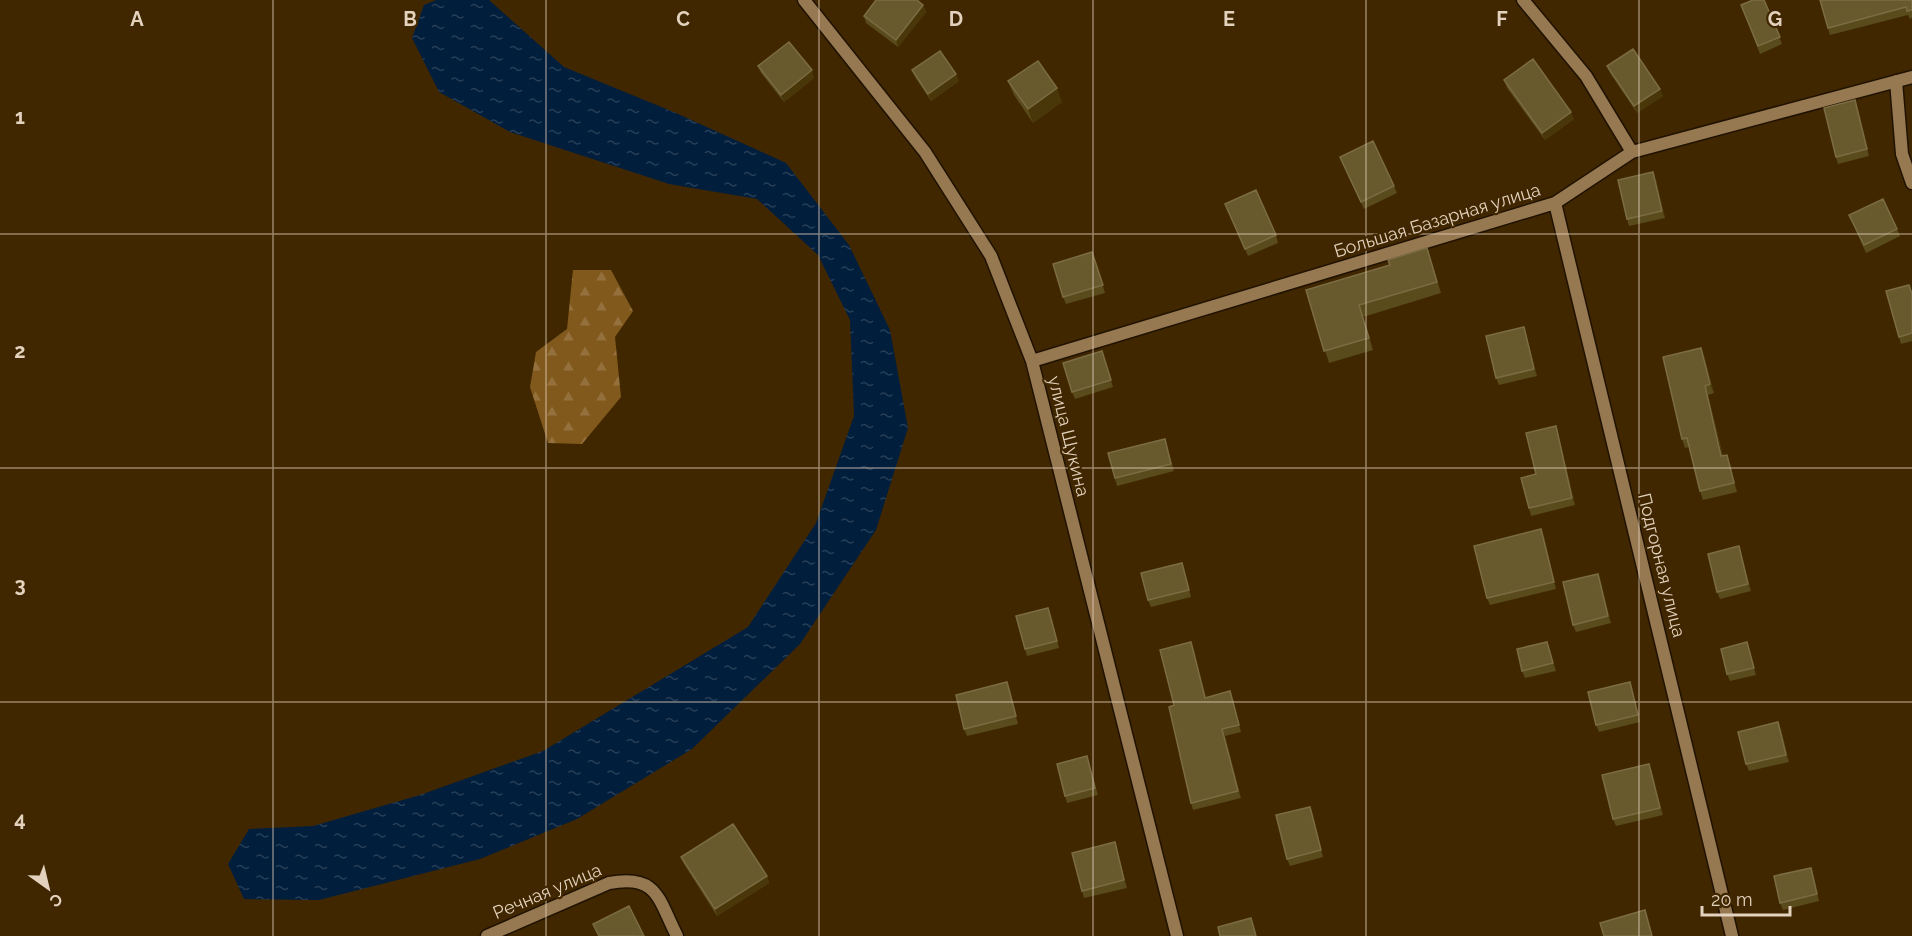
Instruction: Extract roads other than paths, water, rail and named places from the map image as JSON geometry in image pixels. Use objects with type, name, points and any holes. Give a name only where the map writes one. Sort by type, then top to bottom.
[{"type":"street","name":"улица Щукина","points":[[804,0],[925,152],[991,256],[1032,361],[1177,936]]},
{"type":"street","points":[[1523,0],[1586,76],[1632,152]]},
{"type":"street","name":"Большая Базарная улица","points":[[1032,361],[1554,203],[1632,152],[1912,77]]},
{"type":"street","points":[[1896,81],[1902,154],[1912,183]]},
{"type":"street","name":"Подгорная улица","points":[[1554,203],[1732,936]]},
{"type":"street","name":"Речная улица","points":[[488,936],[609,883],[629,880],[643,883],[654,890],[677,936]]},
{"type":"water","points":[[436,0],[489,0],[564,67],[676,113],[786,163],[849,245],[890,330],[908,428],[876,530],[800,644],[692,749],[577,819],[480,859],[319,900],[244,899],[228,864],[249,829],[313,826],[420,795],[543,751],[748,627],[816,523],[854,416],[850,320],[818,255],[757,199],[669,184],[510,132],[439,92],[412,38],[424,5]]}]
